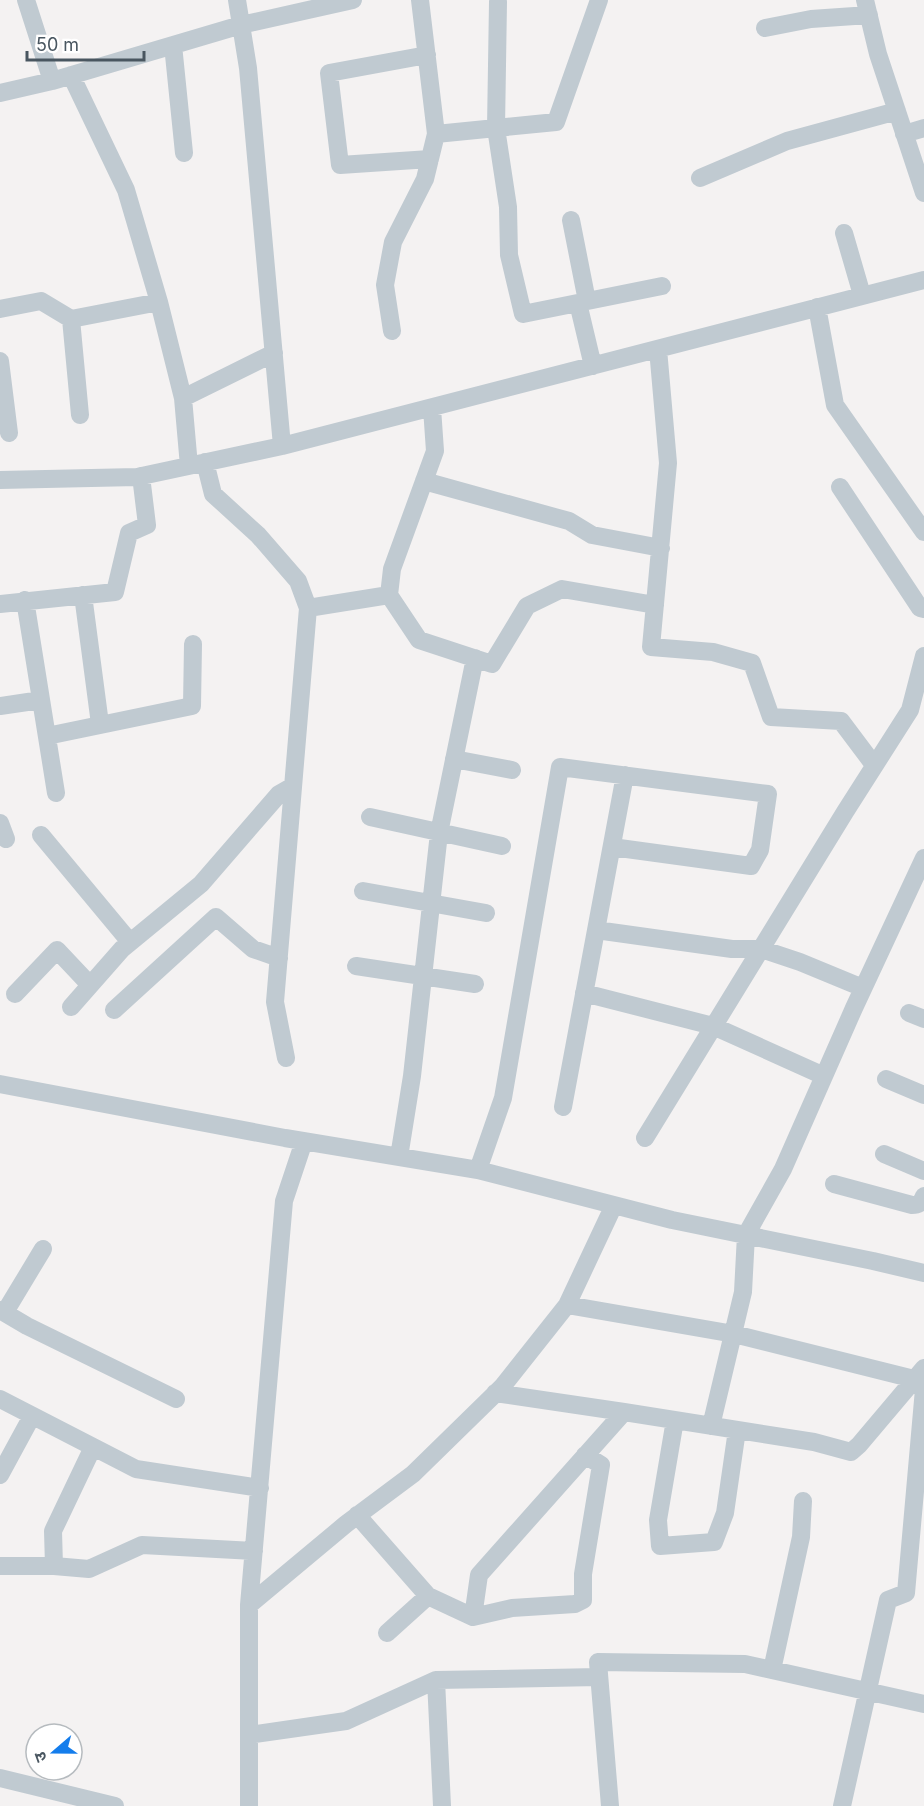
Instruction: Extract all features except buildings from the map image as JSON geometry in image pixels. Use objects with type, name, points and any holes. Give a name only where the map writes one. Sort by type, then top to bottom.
[{"type":"street","points":[[26,0],[52,81]]},
{"type":"street","points":[[237,0],[248,68],[282,446]]},
{"type":"street","points":[[0,93],[52,81],[241,26],[353,0]]},
{"type":"street","points":[[392,331],[385,285],[393,242],[425,179],[436,134],[420,0]]},
{"type":"street","points":[[436,134],[556,122],[599,0]]},
{"type":"street","points":[[498,2],[496,128],[508,207],[509,255],[523,314],[662,286]]},
{"type":"street","points":[[765,28],[867,8],[878,54],[924,193]]},
{"type":"street","points":[[173,45],[184,153]]},
{"type":"street","points":[[427,56],[328,73],[340,165],[430,159]]},
{"type":"street","points":[[71,75],[126,190],[159,302],[197,464],[213,494],[258,535],[298,581],[308,608],[275,1002],[286,1058]]},
{"type":"street","points":[[700,178],[787,141],[897,111]]},
{"type":"street","points":[[904,134],[924,128]]},
{"type":"street","points":[[571,220],[593,366]]},
{"type":"street","points":[[844,233],[862,295]]},
{"type":"street","points":[[0,480],[141,476],[282,446],[924,280]]},
{"type":"street","points":[[0,309],[42,301],[71,319],[159,302]]},
{"type":"street","points":[[817,307],[835,405],[924,532]]},
{"type":"street","points":[[71,319],[80,416]]},
{"type":"street","points":[[658,349],[668,462],[651,647],[713,652],[752,663],[771,717],[841,721],[874,765]]},
{"type":"street","points":[[183,398],[274,353]]},
{"type":"street","points":[[0,361],[9,433]]},
{"type":"street","points":[[432,408],[435,451],[392,569],[389,595],[418,640],[492,664],[527,606],[562,589],[655,605]]},
{"type":"street","points":[[0,604],[115,592],[129,533],[147,525],[141,476]]},
{"type":"street","points":[[424,482],[569,521],[592,536],[661,548]]},
{"type":"street","points":[[840,487],[920,609],[924,609]]},
{"type":"street","points":[[83,595],[100,724]]},
{"type":"street","points":[[308,608],[389,595]]},
{"type":"street","points":[[25,600],[56,793]]},
{"type":"street","points":[[47,736],[192,706],[193,644]]},
{"type":"street","points":[[645,1138],[910,710],[924,656]]},
{"type":"street","points":[[399,1157],[412,1076],[439,833],[475,658]]},
{"type":"street","points":[[0,706],[41,700]]},
{"type":"street","points":[[454,759],[512,770]]},
{"type":"street","points":[[478,1170],[503,1098],[560,767],[768,794],[760,850],[751,866],[612,847]]},
{"type":"street","points":[[563,1107],[625,776]]},
{"type":"street","points":[[71,1007],[122,949],[201,884],[279,794],[293,786]]},
{"type":"street","points":[[370,817],[502,846]]},
{"type":"street","points":[[41,835],[130,942]]},
{"type":"street","points":[[711,1426],[742,1292],[746,1235],[783,1169],[863,988],[915,894],[924,858]]},
{"type":"street","points":[[363,891],[486,913]]},
{"type":"street","points":[[114,1010],[216,917],[253,949],[279,958]]},
{"type":"street","points":[[596,930],[732,949],[761,949],[863,988]]},
{"type":"street","points":[[15,994],[57,950],[90,985]]},
{"type":"street","points":[[356,966],[475,984]]},
{"type":"street","points":[[584,993],[713,1026],[824,1076]]},
{"type":"street","points":[[885,1079],[924,1095]]},
{"type":"street","points":[[0,1084],[114,1107],[478,1170],[672,1220],[924,1273]]},
{"type":"street","points":[[249,1806],[249,1605],[284,1201],[304,1141]]},
{"type":"street","points":[[884,1154],[924,1171]]},
{"type":"street","points":[[834,1184],[912,1205],[921,1202],[924,1196]]},
{"type":"street","points":[[249,1605],[357,1515],[413,1474],[495,1393],[567,1305],[614,1205]]},
{"type":"street","points":[[44,1249],[2,1311],[27,1326],[176,1399]]},
{"type":"street","points":[[567,1305],[734,1334],[921,1379]]},
{"type":"street","points":[[495,1393],[814,1442],[850,1452],[921,1379]]},
{"type":"street","points":[[842,1806],[888,1600],[906,1593],[921,1467],[921,1379]]},
{"type":"street","points":[[0,1399],[136,1469],[260,1488]]},
{"type":"street","points":[[473,1617],[479,1575],[624,1412]]},
{"type":"street","points":[[0,1474],[32,1416]]},
{"type":"street","points":[[675,1420],[658,1521],[660,1546],[714,1542],[725,1513],[737,1430]]},
{"type":"street","points":[[54,1566],[52,1531],[93,1447]]},
{"type":"street","points":[[357,1515],[428,1596],[473,1617],[512,1608],[575,1604],[583,1600],[583,1574],[601,1465],[585,1455]]},
{"type":"street","points":[[772,1670],[801,1537],[803,1501]]},
{"type":"street","points":[[0,1566],[54,1566],[89,1569],[142,1545],[254,1551]]},
{"type":"street","points":[[387,1633],[428,1596]]},
{"type":"street","points":[[609,1806],[598,1662],[745,1664],[924,1704]]},
{"type":"street","points":[[249,1735],[346,1721],[436,1680],[599,1677]]},
{"type":"street","points":[[436,1680],[442,1806]]},
{"type":"street","points":[[0,1778],[46,1798],[116,1806]]}]
